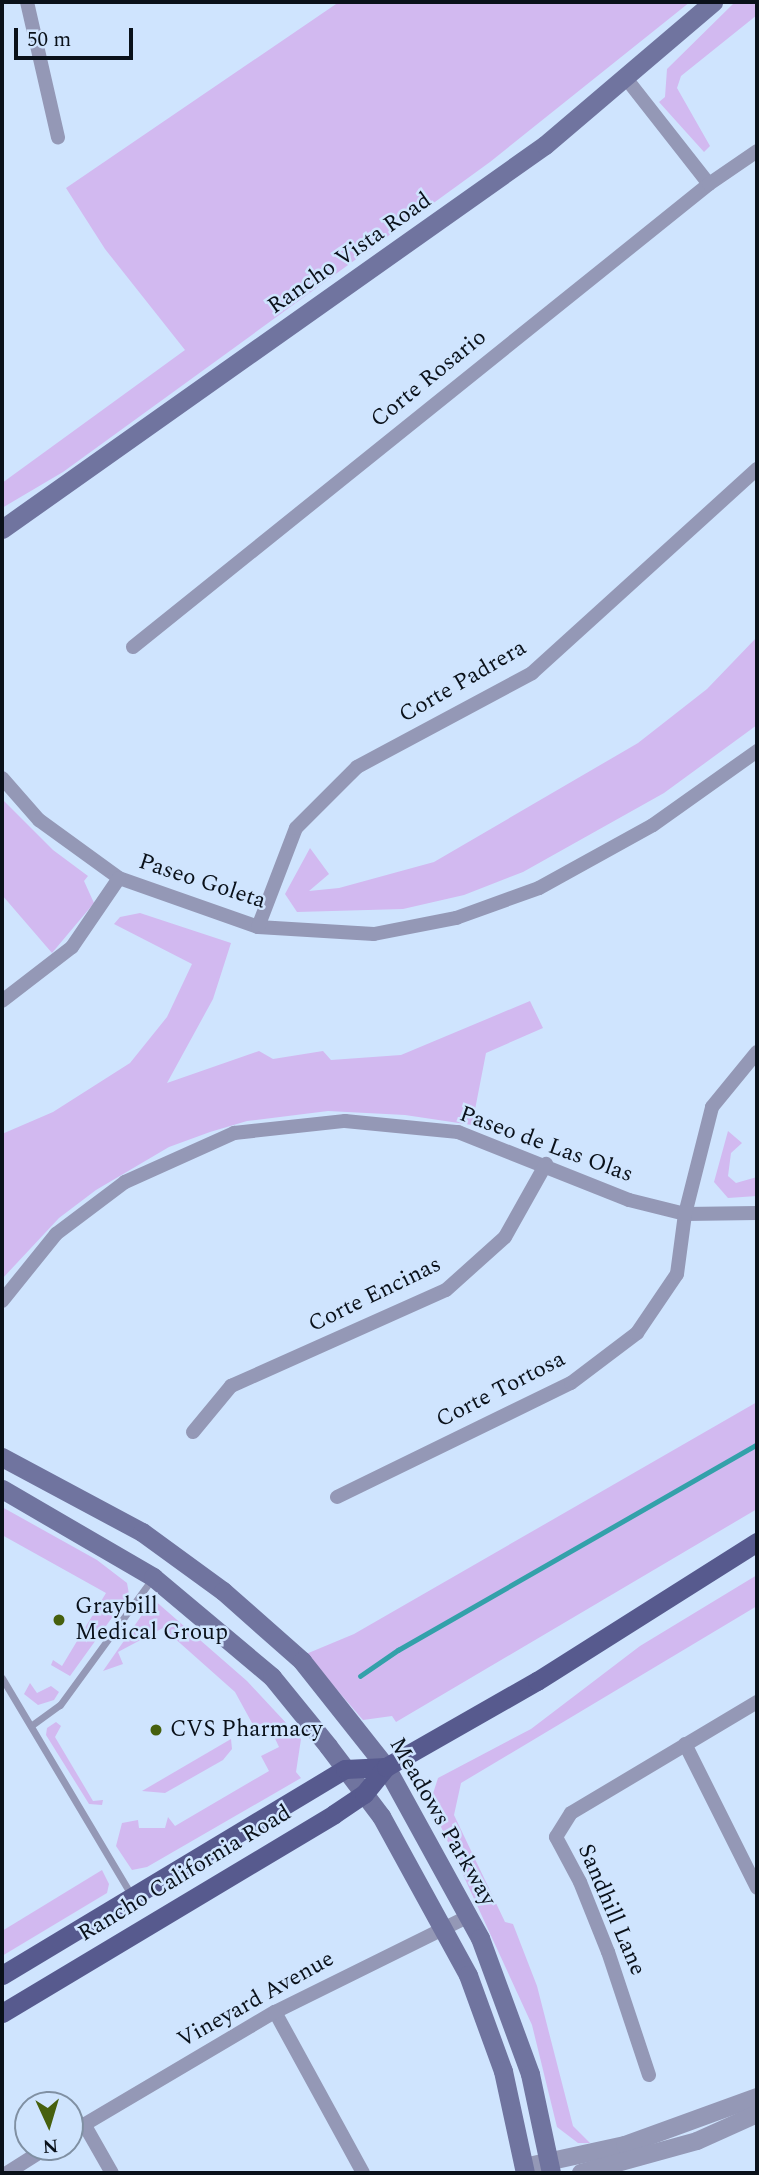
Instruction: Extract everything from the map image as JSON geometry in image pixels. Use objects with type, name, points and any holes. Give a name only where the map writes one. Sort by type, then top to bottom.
[{"type":"main road","name":"Rancho Vista Road","points":[[2,529],[534,153],[713,2]]},
{"type":"main road","name":"Meadows Parkway","points":[[2,1457],[142,1532],[223,1591],[302,1661],[386,1767],[469,1916],[514,2025],[550,2168]]},
{"type":"main road","points":[[2,1489],[153,1577],[272,1677],[345,1769],[364,1794],[445,1928],[468,1975],[503,2071],[525,2170]]},
{"type":"main road","name":"Rancho California Road","points":[[2,2013],[364,1794],[386,1767],[537,1681],[757,1542]]},
{"type":"main road","name":"Rancho California Road","points":[[2,1975],[345,1769],[386,1767]]},
{"type":"street","points":[[27,2],[58,137]]},
{"type":"street","points":[[625,77],[709,184]]},
{"type":"street","name":"Corte Rosario","points":[[133,646],[709,184],[757,152]]},
{"type":"street","name":"Corte Padrera","points":[[258,927],[296,828],[357,767],[532,673],[757,469]]},
{"type":"street","name":"Paseo Goleta","points":[[2,778],[39,820],[119,878],[258,927],[374,934],[456,918],[539,888],[653,825],[757,751]]},
{"type":"street","points":[[2,1001],[72,947],[119,878]]},
{"type":"street","name":"Corte Tortosa","points":[[337,1497],[571,1383],[637,1333],[677,1274],[685,1214],[712,1107],[757,1052]]},
{"type":"street","name":"Paseo de Las Olas","points":[[2,1301],[56,1234],[125,1182],[234,1132],[345,1121],[457,1132],[546,1164],[629,1200],[685,1214],[757,1213]]},
{"type":"street","name":"Corte Encinas","points":[[193,1432],[231,1386],[446,1290],[505,1237],[546,1164]]},
{"type":"street","name":"Sandhill Lane","points":[[649,2075],[603,1941],[556,1836],[571,1813],[757,1702]]},
{"type":"street","points":[[685,1744],[757,1888]]},
{"type":"street","name":"Vineyard Avenue","points":[[84,2124],[275,2011],[469,1916]]},
{"type":"street","points":[[275,2011],[363,2173]]},
{"type":"street","points":[[525,2170],[550,2168],[659,2135],[757,2097]]},
{"type":"street","points":[[581,2173],[696,2141],[757,2114]]},
{"type":"street","points":[[84,2124],[112,2173]]},
{"type":"street","points":[[7,2173],[26,2161]]},
{"type":"lane","points":[[32,1726],[60,1705],[153,1577]]},
{"type":"lane","points":[[2,1678],[133,1898]]},
{"type":"shaded area","points":[[339,2],[690,2],[490,162],[63,472],[2,508],[2,483],[185,350],[105,249],[66,188]]},
{"type":"shaded area","points":[[735,2],[757,2],[757,15],[681,76],[677,88],[710,146],[704,152],[659,102],[665,97],[667,69]]},
{"type":"shaded area","points":[[757,637],[757,725],[664,793],[523,872],[464,895],[403,909],[297,912],[285,894],[310,848],[329,874],[309,891],[339,888],[434,862],[638,743],[707,689]]},
{"type":"shaded area","points":[[2,799],[53,850],[88,876],[84,881],[94,903],[52,953],[2,895]]},
{"type":"shaded area","points":[[140,913],[231,943],[213,999],[167,1083],[259,1051],[273,1059],[323,1051],[331,1060],[401,1055],[530,1001],[543,1028],[486,1053],[472,1125],[405,1115],[328,1111],[247,1121],[210,1132],[169,1147],[96,1190],[59,1218],[2,1279],[2,1134],[53,1112],[130,1063],[167,1017],[192,964],[114,924],[120,917]]},
{"type":"shaded area","points":[[728,1131],[742,1143],[731,1153],[728,1176],[736,1183],[757,1177],[757,1196],[728,1198],[714,1182]]},
{"type":"shaded area","points":[[757,1402],[757,1509],[396,1722],[392,1716],[363,1720],[306,1654],[354,1634]]},
{"type":"shaded area","points":[[2,1507],[97,1560],[127,1583],[129,1594],[70,1676],[51,1665],[53,1660],[62,1666],[106,1593],[2,1535]]},
{"type":"shaded area","points":[[757,1575],[757,1606],[461,1783],[454,1815],[505,1922],[513,1924],[537,1986],[573,2126],[590,2143],[578,2143],[557,2127],[532,2025],[430,1803],[438,1778],[531,1729],[640,1646]]},
{"type":"shaded area","points":[[153,1599],[247,1681],[301,1739],[296,1772],[301,1778],[147,1867],[132,1870],[116,1846],[122,1823],[138,1820],[139,1828],[165,1828],[168,1817],[175,1826],[269,1771],[261,1756],[279,1747],[270,1728],[257,1732],[235,1692],[163,1628],[118,1652],[123,1664],[103,1671]]},
{"type":"shaded area","points":[[30,1683],[37,1693],[51,1686],[59,1692],[54,1700],[38,1705],[24,1694]]},
{"type":"shaded area","points":[[56,1722],[61,1726],[55,1737],[93,1801],[103,1800],[102,1805],[89,1804],[46,1735],[47,1728]]},
{"type":"shaded area","points":[[231,1739],[232,1749],[223,1760],[165,1793],[142,1791]]},
{"type":"shaded area","points":[[102,1870],[109,1884],[107,1893],[2,1956],[2,1931]]},
{"type":"waterway","points":[[360,1676],[398,1650],[757,1444]]},
{"type":"place","name":"Graybill Medical Group","points":[[59,1620]]},
{"type":"place","name":"CVS Pharmacy","points":[[156,1730]]}]
